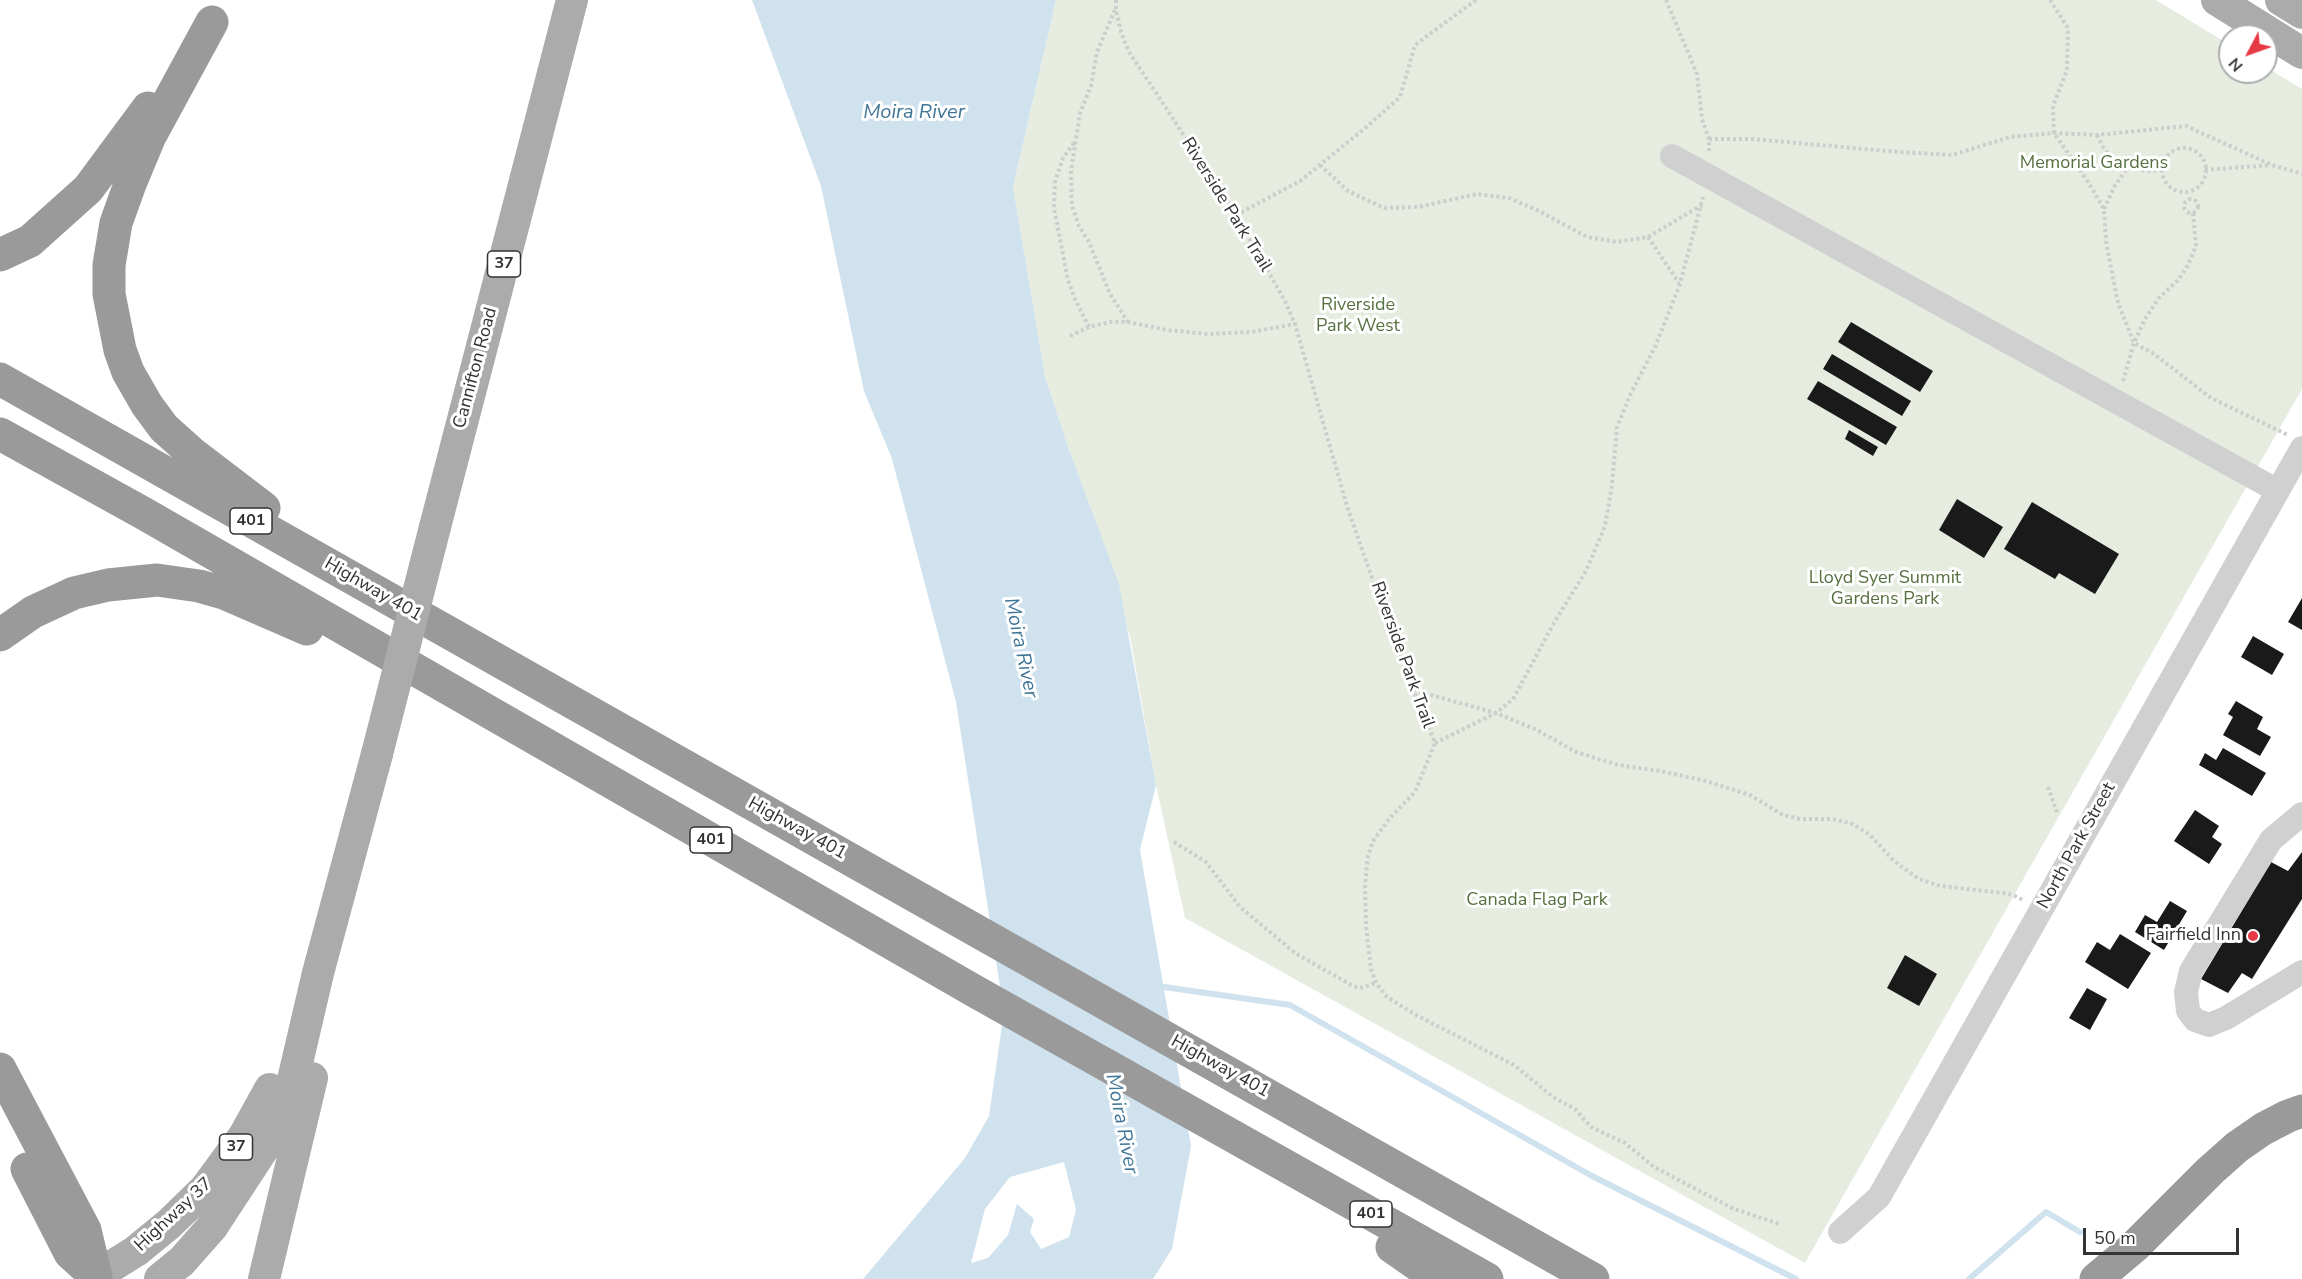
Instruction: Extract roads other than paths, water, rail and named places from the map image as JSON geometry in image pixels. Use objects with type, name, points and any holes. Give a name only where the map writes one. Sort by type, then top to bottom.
[{"type":"highway","points":[[0,255],[30,241],[88,189],[219,11]]},
{"type":"highway","points":[[219,11],[150,136],[116,223],[109,265],[110,294],[113,319],[128,372],[147,405],[164,428],[256,503],[502,663]]},
{"type":"highway","name":"Highway 401","points":[[0,379],[1593,1279]]},
{"type":"highway","name":"401","points":[[0,434],[143,513],[443,688],[978,993],[1486,1279]]},
{"type":"highway","points":[[0,635],[33,612],[74,593],[108,585],[157,580],[199,586],[224,593],[443,688]]},
{"type":"highway","points":[[0,1069],[85,1230],[95,1278]]},
{"type":"highway","points":[[2096,1279],[2134,1247],[2237,1147],[2263,1129],[2302,1111]]},
{"type":"highway","points":[[0,1113],[70,1253],[95,1278]]},
{"type":"highway","points":[[1247,1144],[1438,1279]]},
{"type":"highway","points":[[1450,1197],[1620,1279]]},
{"type":"highway","points":[[2108,1279],[2134,1247]]},
{"type":"main road","name":"Cannifton Road","points":[[378,754],[572,0]]},
{"type":"main road","points":[[2217,0],[2302,52]]},
{"type":"main road","points":[[2281,0],[2302,13]]},
{"type":"main road","name":"Highway 37","points":[[160,1279],[182,1261],[212,1227],[263,1149],[281,1114],[293,1080],[318,973],[378,754]]},
{"type":"main road","points":[[264,1279],[323,1026],[360,824]]},
{"type":"main road","name":"Highway 37","points":[[95,1278],[136,1251],[169,1224],[218,1174],[257,1115],[269,1092],[295,1035],[318,973]]},
{"type":"street","points":[[1672,156],[2278,491]]},
{"type":"street","name":"North Park Street","points":[[1840,1232],[1879,1197],[2278,491],[2297,443]]},
{"type":"street","points":[[2302,814],[2271,840],[2191,971],[2186,992],[2188,1011],[2195,1020],[2209,1025],[2226,1018],[2302,972]]},
{"type":"water","name":"Moira River","points":[[752,0],[1056,0],[1013,187],[1045,377],[1069,450],[1119,584],[1156,785],[1140,850],[1191,1146],[1172,1249],[1153,1279],[863,1279],[965,1158],[989,1116],[1004,1012],[956,702],[892,459],[864,391],[821,186]],"holes":[[[1064,1162],[1076,1210],[1069,1237],[1041,1249],[1030,1232],[1034,1219],[1017,1204],[1008,1235],[988,1258],[971,1263],[985,1209],[1010,1177]]]},
{"type":"waterway","points":[[1164,987],[1290,1005],[1592,1176],[1796,1279]]},
{"type":"waterway","points":[[1969,1279],[2046,1212],[2080,1232]]},
{"type":"place","name":"Fairfield Inn","points":[[2253,936]]},
{"type":"park label","name":"Memorial Gardens","points":[[2094,164]]},
{"type":"park label","name":"Riverside Park West","points":[[1358,316]]},
{"type":"park label","name":"Lloyd Syer Summit Gardens Park","points":[[1885,589]]},
{"type":"park label","name":"Canada Flag Park","points":[[1537,901]]}]
